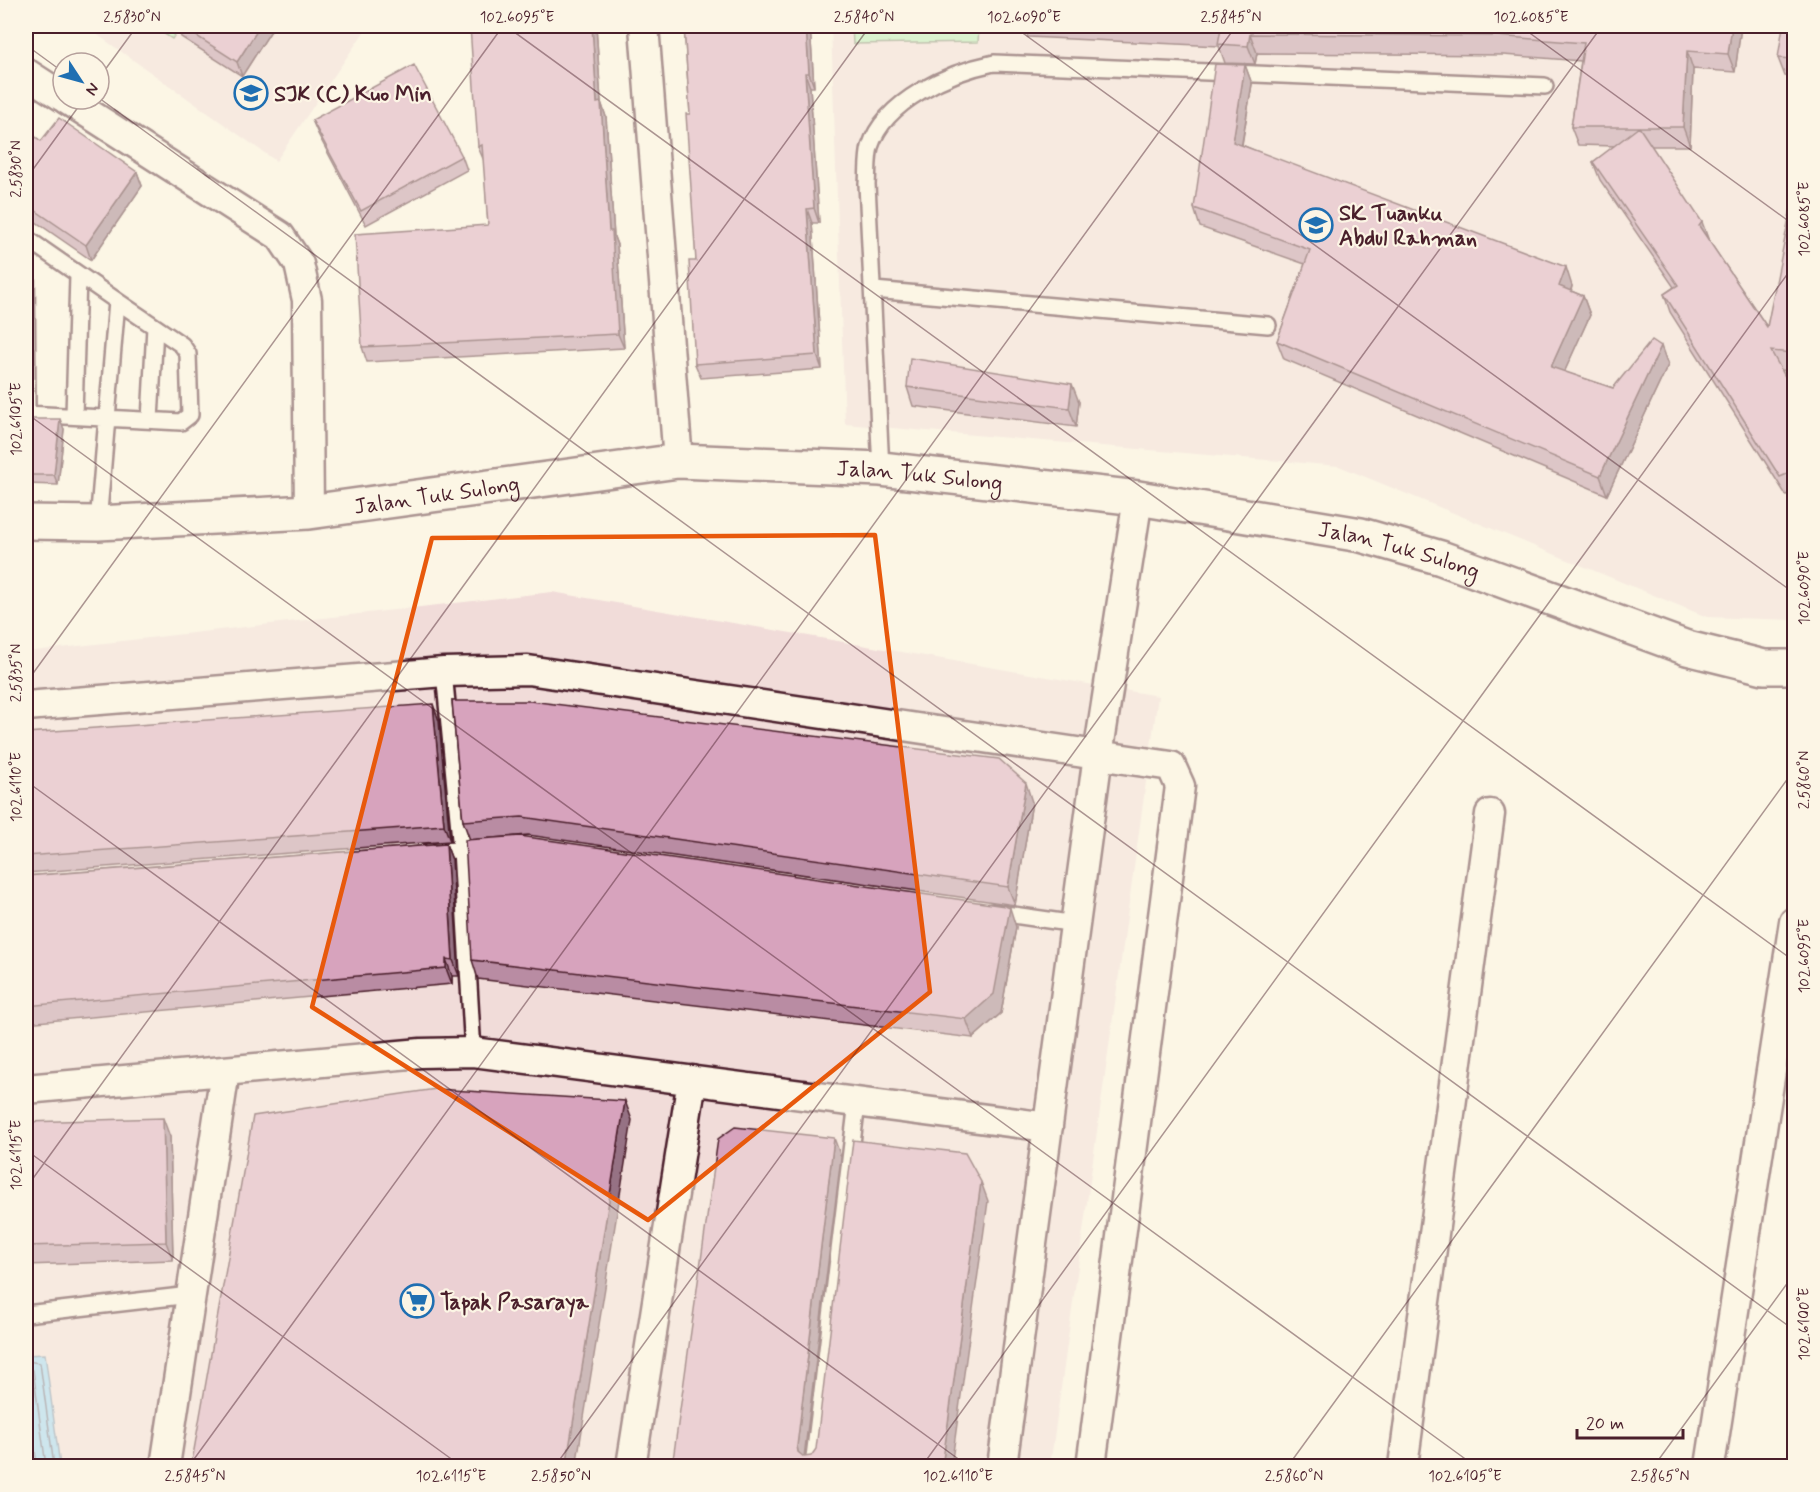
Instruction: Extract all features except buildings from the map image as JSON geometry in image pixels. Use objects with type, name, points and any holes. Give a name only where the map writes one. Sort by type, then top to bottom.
[{"type":"street","points":[[644,26],[678,461]]},
{"type":"street","points":[[26,73],[51,89]]},
{"type":"street","points":[[84,111],[280,236],[299,264],[308,300],[309,512]]},
{"type":"street","name":"Jalan Tuk Sulong","points":[[26,522],[98,523],[309,512],[678,461],[881,469],[1138,498],[1361,535],[1441,558],[1687,648],[1764,667],[1794,667]]},
{"type":"street","points":[[1002,1467],[1098,755],[1138,498]]},
{"type":"street","points":[[26,706],[444,672],[528,670],[1171,766],[1180,786],[1091,1467]]},
{"type":"street","points":[[1403,1467],[1490,814]]},
{"type":"street","points":[[1710,1467],[1794,922]]},
{"type":"street","points":[[26,1089],[421,1053],[473,1052],[1048,1127]]},
{"type":"street","points":[[165,1467],[225,1071]]},
{"type":"street","points":[[631,1467],[692,1080]]},
{"type":"lane","points":[[881,469],[867,184],[870,147],[880,127],[915,93],[964,69],[994,63],[1545,86]]},
{"type":"lane","points":[[26,238],[182,345],[188,354],[190,415],[181,422],[26,414],[26,238]]},
{"type":"lane","points":[[75,416],[78,275]]},
{"type":"lane","points":[[874,290],[1268,326]]},
{"type":"lane","points":[[98,523],[117,301]]},
{"type":"lane","points":[[150,420],[155,327]]},
{"type":"lane","points":[[444,672],[461,850],[473,1052]]},
{"type":"lane","points":[[414,853],[495,848]]},
{"type":"lane","points":[[982,911],[1076,924]]},
{"type":"lane","points":[[813,1467],[857,1102]]},
{"type":"lane","points":[[26,1314],[190,1295]]},
{"type":"highlighted area","points":[[875,535],[930,992],[648,1220],[312,1007],[432,538]]},
{"type":"shaded area","name":"SJK (C) Kuo Min","points":[[85,26],[368,26],[276,161]]},
{"type":"shaded area","name":"SK Tuanku Abdul Rahman","points":[[831,26],[1794,26],[1794,620],[1707,617],[1339,466],[845,424]]},
{"type":"shaded area","points":[[552,592],[1158,696],[1050,1466],[26,1466],[26,652]]},
{"type":"green space","points":[[152,26],[181,26],[172,39]]},
{"type":"green space","points":[[852,26],[979,26],[978,42],[853,44]]},
{"type":"water","points":[[45,1354],[60,1466],[26,1466],[26,1355]]},
{"type":"place","name":"SJK (C) Kuo Min","points":[[251,93]]},
{"type":"place","name":"SK Tuanku Abdul Rahman","points":[[1316,225]]},
{"type":"place","name":"Tapak Pasaraya","points":[[417,1301]]}]
